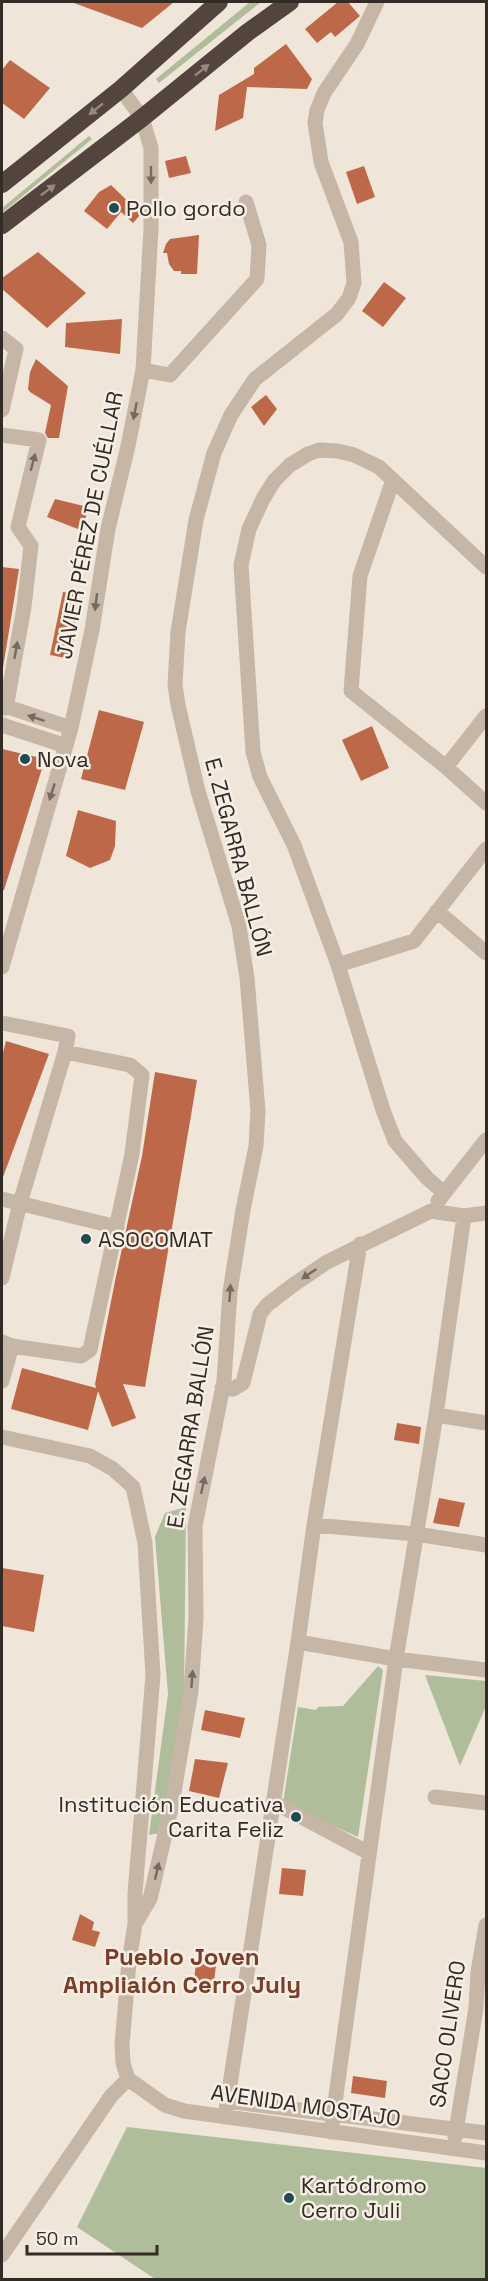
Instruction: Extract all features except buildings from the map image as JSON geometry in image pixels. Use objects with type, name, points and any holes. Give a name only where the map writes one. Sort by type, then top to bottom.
[{"type":"highway","points":[[2,184],[121,89],[219,2]]},
{"type":"highway","points":[[2,225],[142,118],[248,32],[290,2]]},
{"type":"street","name":"E. ZEGARRA BALLÓN","points":[[128,2079],[123,2063],[122,2026],[135,1924],[150,1899],[172,1804],[191,1691],[196,1618],[195,1526],[222,1388],[227,1352],[230,1293],[256,1146],[258,1112],[247,978],[239,926],[198,790],[178,705],[175,685],[178,632],[196,520],[214,453],[231,415],[255,379],[337,314],[349,298],[354,283],[351,242],[321,162],[315,123],[317,110],[324,93],[357,44],[377,2]]},
{"type":"street","name":"JAVIER PÉREZ DE CUÉLLAR","points":[[2,967],[66,746],[92,630],[108,529],[143,370],[151,229],[151,148],[142,118],[121,89]]},
{"type":"street","points":[[143,370],[170,375],[256,279],[259,245],[246,202]]},
{"type":"street","points":[[2,338],[16,349],[2,410]]},
{"type":"street","points":[[2,435],[39,440],[18,527],[31,546],[24,607],[4,707],[70,728]]},
{"type":"street","points":[[444,1193],[427,1178],[395,1140],[383,1110],[338,965],[294,845],[260,777],[255,760],[240,565],[249,529],[274,482],[290,465],[319,450],[354,455],[379,467],[486,567]]},
{"type":"street","points":[[393,480],[360,576],[351,691],[447,767],[486,803]]},
{"type":"street","points":[[447,767],[486,716]]},
{"type":"street","points":[[2,725],[66,746]]},
{"type":"street","points":[[338,965],[414,941],[486,849]]},
{"type":"street","points":[[437,910],[486,953]]},
{"type":"street","points":[[2,1023],[68,1036],[20,1203],[2,1278]]},
{"type":"street","points":[[2,1381],[7,1344],[81,1356],[90,1350],[132,1154],[142,1076],[130,1065],[65,1052]]},
{"type":"street","points":[[222,1388],[233,1389],[243,1383],[260,1314],[267,1305],[327,1262],[432,1211],[486,1140]]},
{"type":"street","points":[[2,1199],[117,1227]]},
{"type":"street","points":[[432,1211],[464,1216],[486,1213]]},
{"type":"street","points":[[330,2132],[396,1659],[436,1415],[464,1216]]},
{"type":"street","points":[[360,1244],[314,1525],[226,2109],[333,2116],[486,2133]]},
{"type":"street","points":[[436,1415],[486,1423]]},
{"type":"street","points":[[2,1437],[90,1456],[113,1469],[133,1487],[139,1507],[145,1543],[153,1675],[135,1893],[135,1924]]},
{"type":"street","points":[[314,1525],[416,1534],[486,1545]]},
{"type":"street","points":[[298,1642],[396,1659],[486,1670]]},
{"type":"street","points":[[435,1797],[486,1803]]},
{"type":"street","points":[[273,1802],[369,1852]]},
{"type":"street","name":"SACO OLIVERO","points":[[453,2149],[481,2009],[478,1972],[486,1925]]},
{"type":"street","points":[[2,2255],[111,2096],[128,2079]]},
{"type":"street","name":"AVENIDA MOSTAJO","points":[[128,2079],[165,2105],[184,2110],[226,2109],[330,2132],[486,2153]]},
{"type":"green space","points":[[250,2],[261,2],[159,83],[156,79]]},
{"type":"green space","points":[[89,136],[92,139],[2,213],[2,208]]},
{"type":"green space","points":[[186,1507],[184,1697],[161,1833],[149,1835],[168,1694],[155,1537],[165,1513]]},
{"type":"green space","points":[[378,1666],[383,1670],[358,1837],[283,1803],[298,1707],[316,1710],[318,1707],[343,1706]]},
{"type":"green space","points":[[425,1675],[486,1681],[486,1706],[460,1766]]},
{"type":"green space","name":"Kartódromo Cerro Juli","points":[[127,2127],[486,2168],[486,2279],[155,2279],[77,2227]]},
{"type":"place","name":"Pollo gordo","points":[[114,208]]},
{"type":"place","name":"Nova","points":[[25,759]]},
{"type":"place","name":"ASOCOMAT","points":[[86,1239]]},
{"type":"place","name":"Institución Educativa Carita Feliz","points":[[296,1817]]},
{"type":"place","name":"Kartódromo Cerro Juli","points":[[289,2198]]},
{"type":"district","name":"Pueblo Joven Ampliaión Cerro July","points":[[182,1970]]}]
